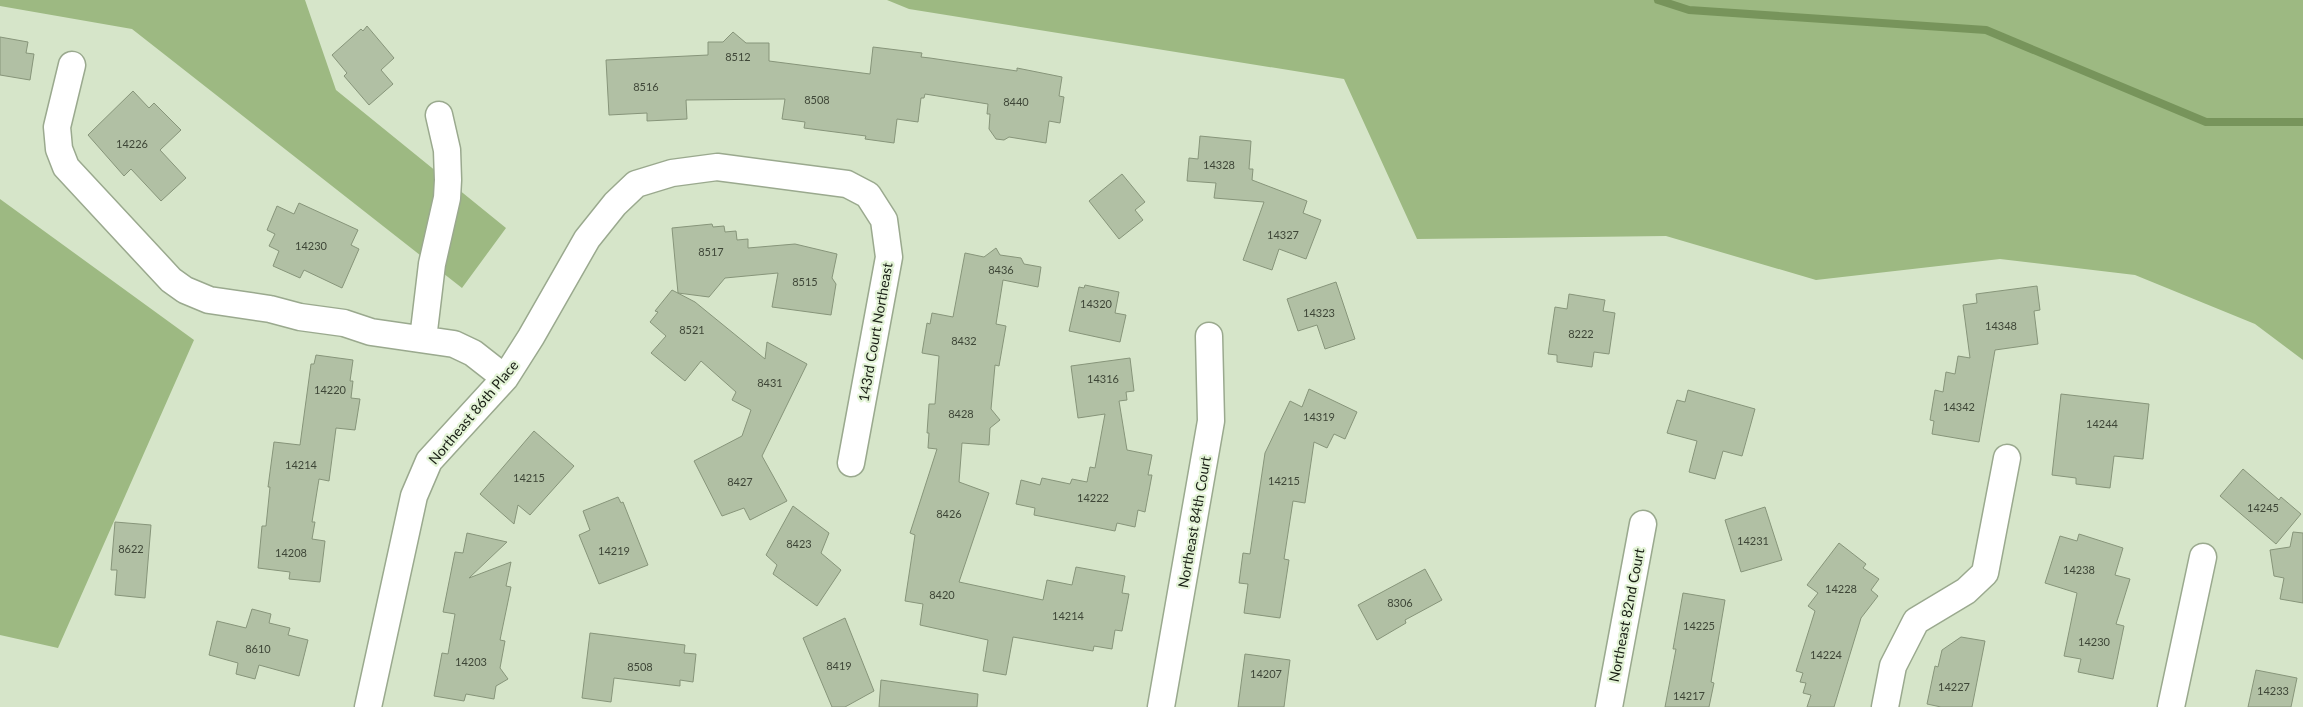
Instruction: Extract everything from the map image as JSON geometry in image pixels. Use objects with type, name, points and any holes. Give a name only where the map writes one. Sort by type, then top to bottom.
[{"type":"street","points":[[72,65],[57,127],[59,149],[66,167],[171,280],[185,290],[208,300],[344,323],[371,332],[454,344],[472,352],[505,378]]},
{"type":"street","points":[[423,339],[432,264],[447,198],[447,150],[438,114]]},
{"type":"street","name":"143rd Court Northeast","points":[[672,173],[717,167],[847,184],[868,195],[884,220],[889,257],[851,463]]},
{"type":"street","name":"Northeast 86th Place","points":[[368,707],[414,496],[429,461],[505,378],[531,337],[586,239],[615,204],[636,184],[672,173]]},
{"type":"street","name":"Northeast 84th Court","points":[[1161,707],[1211,421],[1209,336]]},
{"type":"street","points":[[1885,707],[1893,666],[1916,621],[1966,591],[1985,573],[2007,458]]},
{"type":"street","name":"Northeast 82nd Court","points":[[1609,707],[1643,524]]},
{"type":"street","points":[[2171,707],[2203,558]]},
{"type":"green space","points":[[0,0],[305,0],[336,90],[506,228],[462,288],[132,29],[0,6]]},
{"type":"green space","points":[[887,0],[2303,0],[2303,360],[2255,324],[2135,275],[2000,259],[1816,280],[1666,236],[1417,239],[1344,79],[909,9]]},
{"type":"green space","points":[[0,199],[194,340],[58,648],[0,635]]},
{"type":"building","points":[[367,26],[394,58],[381,70],[393,84],[369,105],[344,76],[347,73],[332,55],[361,29],[363,31]]},
{"type":"building","points":[[733,32],[746,43],[769,43],[769,61],[870,74],[873,47],[922,53],[921,57],[1017,71],[1017,68],[1062,77],[1059,96],[1064,97],[1060,123],[1049,121],[1046,143],[1009,137],[1004,140],[996,139],[989,129],[990,114],[987,114],[988,104],[925,94],[924,98],[921,98],[918,122],[897,119],[894,143],[865,139],[866,136],[804,128],[805,122],[782,119],[785,99],[686,100],[687,119],[647,121],[647,113],[609,115],[606,60],[708,55],[708,42],[723,42]]},
{"type":"building","points":[[0,37],[28,42],[26,53],[34,54],[30,80],[0,75]]},
{"type":"building","points":[[133,91],[149,108],[154,103],[181,130],[160,150],[186,178],[161,201],[131,169],[124,176],[88,135]]},
{"type":"building","points":[[1200,136],[1251,141],[1249,169],[1253,169],[1252,180],[1307,201],[1303,213],[1321,220],[1306,259],[1279,249],[1272,270],[1243,260],[1264,202],[1214,198],[1216,183],[1187,181],[1189,158],[1198,159]]},
{"type":"building","points":[[1122,174],[1145,202],[1135,210],[1143,220],[1119,239],[1089,201]]},
{"type":"building","points":[[299,203],[358,230],[351,245],[359,249],[342,288],[304,270],[300,278],[273,266],[279,251],[269,246],[275,234],[267,230],[277,206],[294,214]]},
{"type":"building","points":[[712,224],[713,227],[724,226],[725,232],[736,231],[737,240],[748,239],[748,248],[795,244],[837,254],[832,278],[836,284],[831,315],[772,307],[778,273],[725,278],[709,297],[678,293],[672,228]]},
{"type":"building","points":[[996,248],[1000,255],[1021,258],[1024,264],[1041,267],[1038,287],[1003,280],[996,324],[1006,326],[999,366],[995,365],[991,409],[1000,420],[990,428],[989,445],[962,443],[959,482],[989,493],[959,582],[1043,600],[1047,580],[1072,585],[1076,567],[1125,576],[1122,593],[1129,594],[1122,631],[1115,630],[1112,649],[1094,646],[1093,651],[1013,637],[1006,675],[983,671],[988,640],[920,625],[923,604],[905,601],[915,535],[910,533],[937,449],[928,448],[929,433],[927,433],[929,404],[935,404],[939,356],[922,353],[927,323],[930,324],[932,313],[953,317],[965,253],[984,257]]},
{"type":"building","points":[[1336,282],[1355,339],[1325,349],[1317,325],[1298,331],[1287,299]]},
{"type":"building","points":[[1085,285],[1119,292],[1115,313],[1126,315],[1120,342],[1069,331],[1079,287],[1084,288]]},
{"type":"building","points":[[2037,286],[2040,310],[2034,311],[2038,344],[1995,350],[1979,442],[1932,434],[1934,421],[1930,420],[1935,390],[1943,392],[1946,372],[1955,374],[1958,356],[1970,358],[1963,305],[1977,303],[1976,294]]},
{"type":"building","points":[[672,290],[695,302],[765,359],[767,342],[807,364],[762,456],[787,501],[750,520],[744,508],[722,516],[694,461],[742,436],[751,410],[732,400],[736,392],[701,361],[685,381],[651,353],[666,336],[650,322],[658,312],[655,311]]},
{"type":"building","points":[[1569,294],[1605,300],[1603,311],[1615,313],[1609,354],[1594,352],[1592,367],[1557,362],[1557,355],[1548,354],[1555,307],[1567,309]]},
{"type":"building","points":[[316,355],[353,360],[350,381],[353,381],[351,398],[360,399],[355,430],[336,428],[329,481],[319,479],[312,522],[315,522],[312,539],[325,541],[320,582],[289,579],[290,572],[258,568],[262,526],[266,526],[270,487],[268,487],[274,442],[300,445],[311,364],[314,364]]},
{"type":"building","points":[[1130,358],[1134,391],[1126,392],[1127,400],[1119,401],[1127,450],[1152,455],[1148,475],[1152,475],[1145,512],[1138,510],[1135,527],[1117,523],[1115,531],[1034,515],[1035,508],[1016,504],[1021,480],[1040,485],[1042,478],[1070,484],[1072,479],[1087,482],[1090,467],[1095,468],[1105,414],[1078,418],[1071,366]]},
{"type":"building","points":[[1309,389],[1357,412],[1345,439],[1334,434],[1327,448],[1314,442],[1305,503],[1293,501],[1284,559],[1289,560],[1280,618],[1244,613],[1248,584],[1239,583],[1243,553],[1250,554],[1265,453],[1290,401],[1302,407]]},
{"type":"building","points":[[1688,390],[1755,409],[1742,456],[1723,451],[1715,479],[1689,472],[1697,441],[1667,433],[1677,400],[1685,402]]},
{"type":"building","points":[[2061,394],[2149,404],[2143,459],[2114,456],[2110,488],[2076,484],[2076,478],[2052,475]]},
{"type":"building","points":[[534,431],[574,466],[530,515],[518,505],[514,524],[480,494]]},
{"type":"building","points":[[2243,469],[2279,500],[2281,497],[2301,514],[2276,544],[2220,496]]},
{"type":"building","points":[[618,497],[621,503],[623,502],[648,565],[599,584],[579,535],[590,530],[583,511]]},
{"type":"building","points":[[793,506],[829,533],[821,553],[841,570],[817,606],[773,574],[777,565],[766,555]]},
{"type":"building","points":[[1765,507],[1782,560],[1741,572],[1725,520]]},
{"type":"building","points":[[115,522],[151,525],[145,598],[115,595],[117,570],[111,570]]},
{"type":"building","points":[[2293,532],[2303,533],[2303,603],[2280,599],[2284,578],[2274,576],[2270,550],[2290,547]]},
{"type":"building","points":[[467,533],[507,542],[469,578],[511,562],[506,586],[511,587],[500,640],[505,641],[500,668],[508,679],[496,686],[494,699],[466,694],[464,701],[434,696],[442,653],[448,654],[455,614],[443,612],[455,552],[463,553]]},
{"type":"building","points":[[2079,534],[2123,548],[2115,575],[2130,579],[2116,624],[2124,626],[2113,679],[2078,672],[2081,659],[2064,656],[2077,593],[2045,583],[2060,536],[2077,541]]},
{"type":"building","points":[[1839,543],[1866,564],[1863,568],[1879,579],[1871,590],[1878,596],[1861,618],[1834,707],[1807,707],[1811,695],[1803,693],[1806,683],[1800,682],[1803,673],[1796,671],[1815,611],[1808,606],[1818,593],[1807,585]]},
{"type":"building","points":[[1425,569],[1442,600],[1405,620],[1406,623],[1377,640],[1358,605]]},
{"type":"building","points":[[1683,593],[1725,600],[1711,682],[1714,683],[1709,707],[1665,707],[1676,649],[1673,649]]},
{"type":"building","points":[[252,609],[271,614],[269,623],[290,628],[288,635],[308,640],[299,676],[259,665],[255,679],[236,674],[238,663],[209,655],[217,621],[246,628]]},
{"type":"building","points":[[845,618],[874,691],[845,707],[832,707],[803,638]]},
{"type":"building","points":[[590,633],[685,645],[684,653],[696,654],[693,682],[680,680],[680,686],[614,678],[611,702],[582,698]]},
{"type":"building","points":[[1961,637],[1985,641],[1972,707],[1941,707],[1927,704],[1935,666],[1938,667],[1942,650]]},
{"type":"building","points":[[1245,654],[1290,660],[1284,707],[1238,707]]},
{"type":"building","points":[[2256,670],[2297,678],[2291,707],[2248,707]]},
{"type":"building","points":[[881,680],[978,694],[977,707],[879,707]]},
{"type":"waterway","points":[[1658,0],[1689,10],[1986,30],[2206,122],[2303,122]]}]
